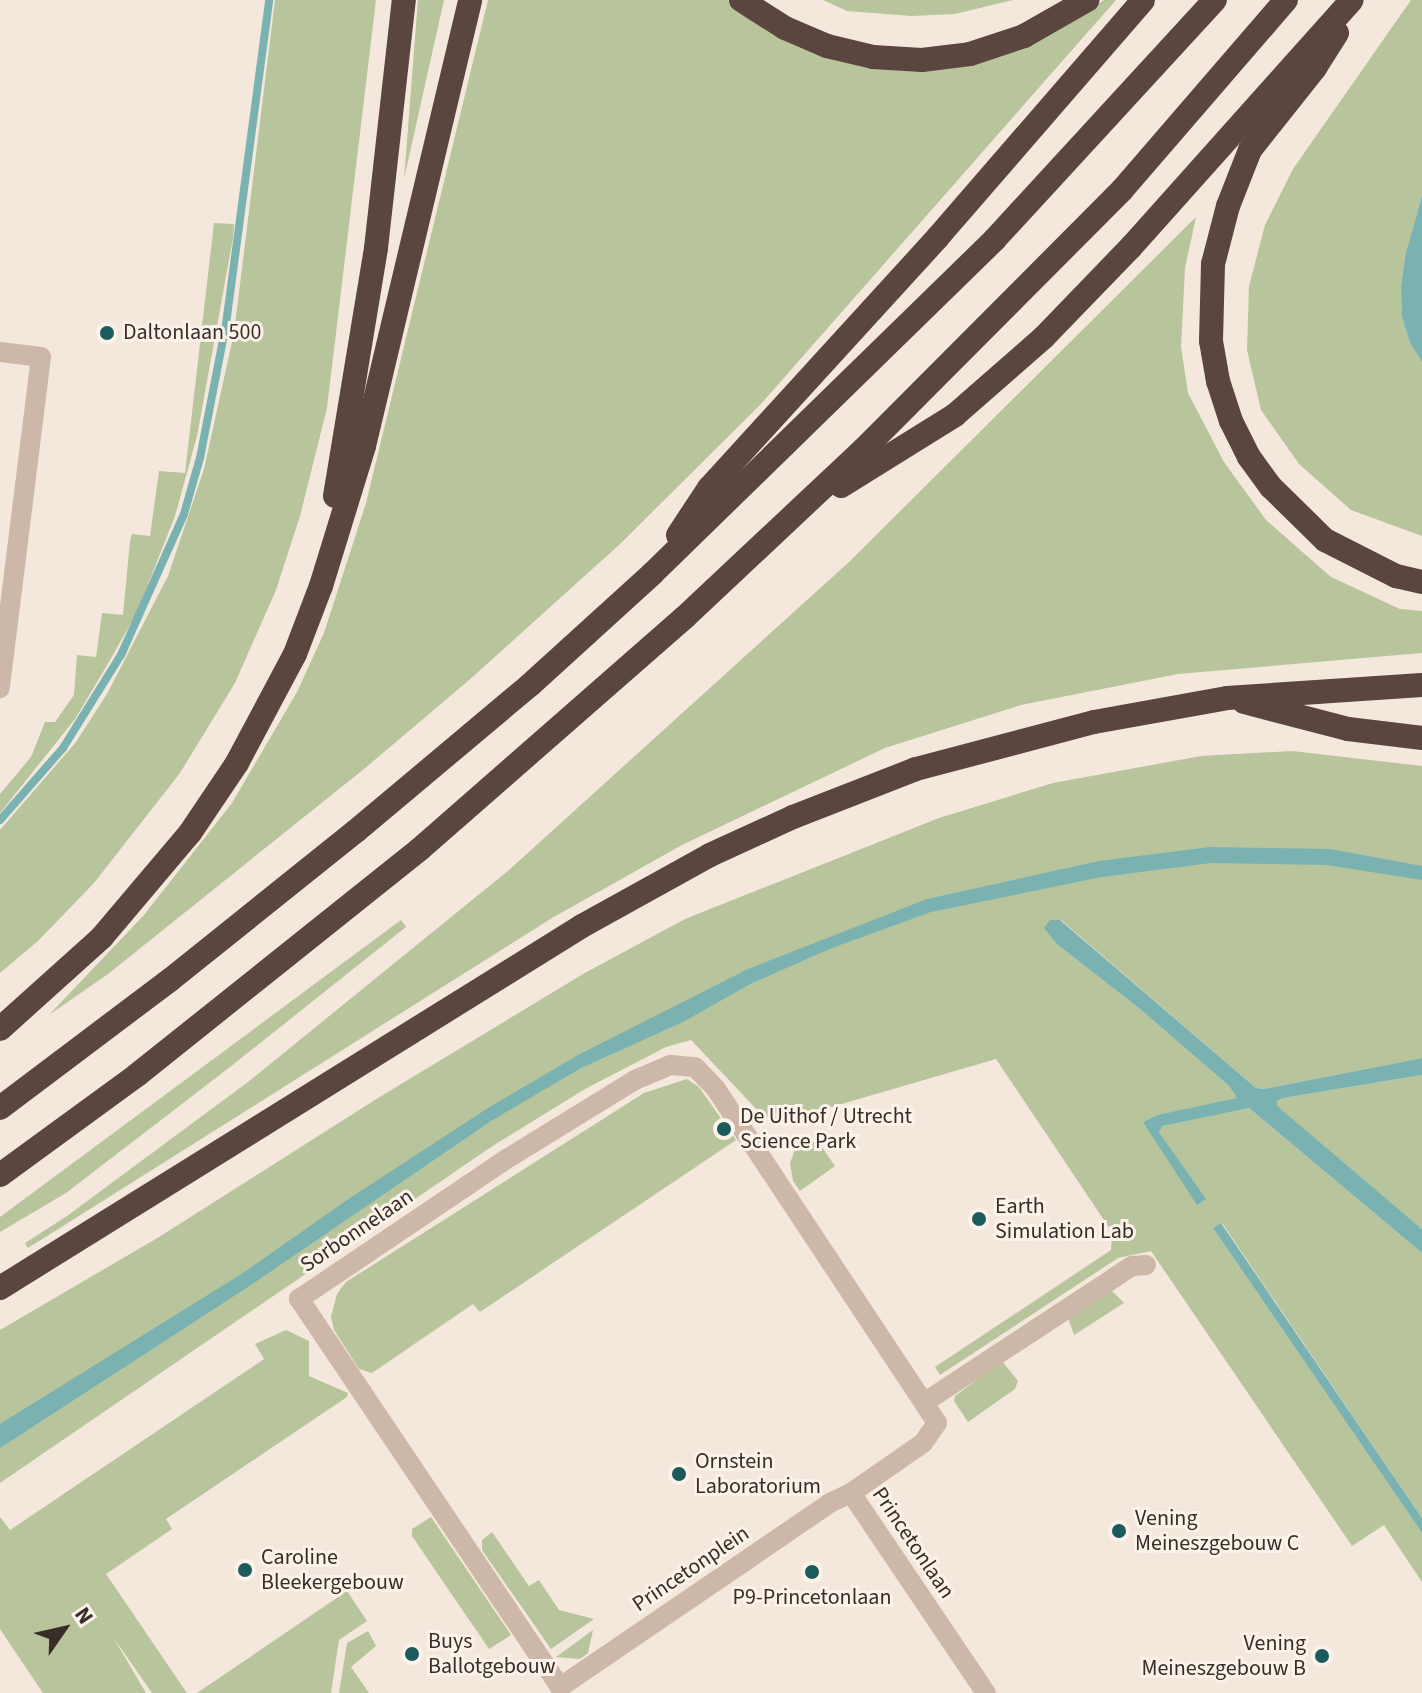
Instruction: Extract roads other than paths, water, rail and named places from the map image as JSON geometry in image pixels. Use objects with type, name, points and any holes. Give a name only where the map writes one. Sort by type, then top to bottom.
[{"type":"highway","points":[[321,586],[376,248],[404,0]]},
{"type":"highway","points":[[0,1029],[102,937],[190,833],[266,712],[295,654],[321,586],[364,446],[470,0]]},
{"type":"highway","points":[[741,0],[785,28],[827,46],[873,57],[922,60],[970,54],[1024,36],[1087,0]]},
{"type":"highway","points":[[653,573],[709,488],[938,237],[1143,0]]},
{"type":"highway","points":[[0,1108],[170,980],[356,831],[530,685],[653,573],[995,239],[1215,0]]},
{"type":"highway","points":[[0,1175],[137,1075],[420,849],[557,731],[799,512],[1122,190],[1286,0]]},
{"type":"highway","points":[[799,512],[955,415],[1044,337],[1131,247],[1355,0]]},
{"type":"highway","points":[[1355,0],[1315,68],[1250,150],[1228,206],[1213,264],[1211,341],[1218,381],[1231,421],[1249,457],[1271,487],[1325,540],[1396,576],[1422,582]]},
{"type":"highway","points":[[0,1288],[634,895],[710,855],[818,806],[931,765],[1094,722],[1227,698],[1422,685]]},
{"type":"highway","points":[[1227,698],[1348,729],[1422,738]]},
{"type":"street","points":[[0,352],[41,357],[0,688]]},
{"type":"street","name":"Sorbonnelaan","points":[[560,1687],[299,1299],[505,1160],[635,1080],[671,1065],[695,1067],[716,1089]]},
{"type":"street","name":"Princetonlaan","points":[[716,1089],[937,1423],[923,1443],[851,1493],[986,1693]]},
{"type":"street","points":[[925,1402],[1132,1266],[1146,1265]]},
{"type":"street","name":"Princetonplein","points":[[560,1687],[830,1503],[851,1493]]},
{"type":"water","points":[[1422,195],[1422,362],[1410,343],[1402,317],[1401,287],[1405,256]]},
{"type":"water","points":[[1210,847],[1330,849],[1422,866],[1422,880],[1327,865],[1211,863],[1102,877],[931,912],[832,948],[752,983],[683,1022],[581,1068],[491,1121],[251,1285],[0,1448],[0,1424],[243,1273],[350,1198],[488,1108],[578,1055],[748,969],[927,899],[1099,861]]},
{"type":"water","points":[[1050,920],[1060,920],[1256,1088],[1264,1089],[1422,1058],[1422,1075],[1283,1098],[1277,1101],[1277,1106],[1422,1229],[1422,1253],[1249,1108],[1162,1126],[1159,1132],[1206,1199],[1197,1205],[1143,1122],[1157,1115],[1237,1098],[1229,1086],[1140,1009],[1058,945],[1044,928]]},
{"type":"water","points":[[1221,1223],[1422,1518],[1422,1533],[1213,1228]]},
{"type":"waterway","points":[[0,820],[63,748],[121,655],[184,514],[200,458],[226,324],[269,0]]},
{"type":"place","name":"Daltonlaan 500","points":[[107,333]]},
{"type":"place","name":"De Uithof / Utrecht Science Park","points":[[724,1129]]},
{"type":"place","name":"Earth Simulation Lab","points":[[979,1219]]},
{"type":"place","name":"Ornstein Laboratorium","points":[[679,1474]]},
{"type":"place","name":"Vening Meineszgebouw C","points":[[1119,1531]]},
{"type":"place","name":"Caroline Bleekergebouw","points":[[245,1570]]},
{"type":"place","name":"P9-Princetonlaan","points":[[812,1572]]},
{"type":"place","name":"Buys Ballotgebouw","points":[[412,1654]]},
{"type":"place","name":"Vening Meineszgebouw B","points":[[1322,1656]]}]
